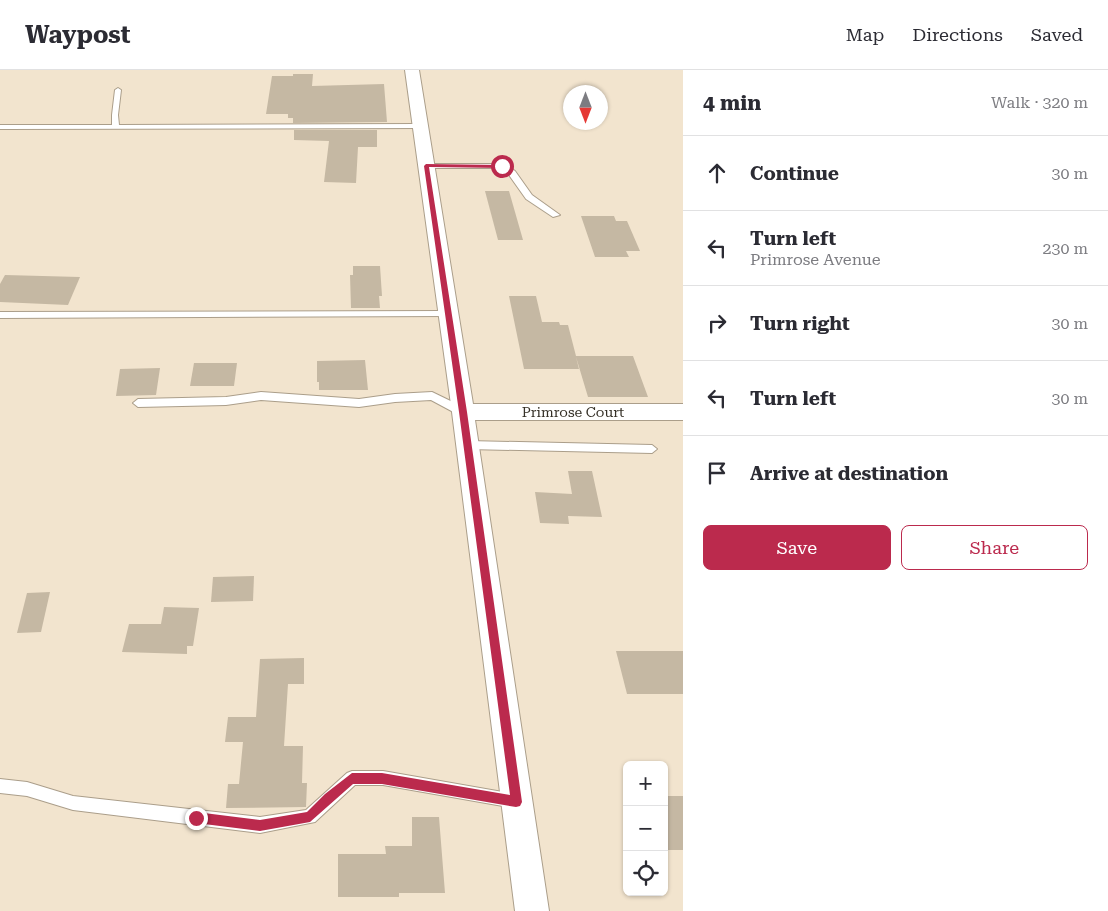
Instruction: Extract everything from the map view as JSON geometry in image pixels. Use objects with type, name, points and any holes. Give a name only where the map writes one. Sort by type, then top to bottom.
[{"type":"street","points":[[412,70],[447,314],[468,444],[532,911]]},
{"type":"street","name":"Primrose Court","points":[[463,412],[683,412]]},
{"type":"lane","points":[[116,126],[115,115],[118,90]]},
{"type":"lane","points":[[0,127],[420,126]]},
{"type":"lane","points":[[426,166],[502,166],[512,172],[529,197],[556,215]]},
{"type":"lane","points":[[0,315],[447,314]]},
{"type":"lane","points":[[138,403],[226,401],[261,396],[359,403],[395,398],[432,396],[463,412]]},
{"type":"lane","points":[[468,444],[652,449]]},
{"type":"lane","points":[[0,786],[27,788],[73,803],[260,825],[310,816],[352,778],[382,778],[516,802]]},
{"type":"building","points":[[293,74],[313,74],[312,86],[384,84],[387,122],[293,123],[293,118],[288,118],[288,114],[266,114],[272,76],[293,76]]},
{"type":"building","points":[[294,130],[377,130],[377,147],[358,147],[356,183],[324,182],[329,141],[294,140]]},
{"type":"building","points":[[485,191],[509,191],[523,240],[498,240]]},
{"type":"building","points":[[581,216],[614,216],[616,221],[627,221],[640,251],[626,251],[629,257],[595,257]]},
{"type":"building","points":[[353,266],[380,266],[382,296],[379,296],[380,308],[351,308],[350,275],[353,275]]},
{"type":"building","points":[[5,275],[80,277],[68,305],[0,302],[0,284]]},
{"type":"building","points":[[509,296],[536,296],[542,322],[559,322],[560,325],[568,325],[576,356],[633,356],[648,397],[588,397],[576,357],[579,369],[524,369]]},
{"type":"building","points":[[365,360],[368,390],[319,390],[317,361]]},
{"type":"building","points":[[194,363],[237,363],[234,386],[190,386]]},
{"type":"building","points":[[160,368],[156,395],[116,396],[120,369]]},
{"type":"building","points":[[568,471],[592,471],[602,517],[568,516],[569,524],[540,523],[535,492],[572,494]]},
{"type":"building","points":[[254,576],[253,601],[211,602],[213,577]]},
{"type":"building","points":[[50,592],[41,632],[17,633],[27,593]]},
{"type":"building","points":[[164,607],[199,608],[193,646],[187,646],[187,654],[122,652],[129,624],[161,624]]},
{"type":"building","points":[[616,651],[683,651],[683,694],[627,694]]},
{"type":"building","points":[[304,658],[304,684],[288,684],[284,746],[303,746],[302,783],[307,783],[306,807],[226,808],[228,784],[239,784],[243,742],[225,742],[228,717],[256,717],[260,659]]},
{"type":"building","points":[[668,796],[683,796],[683,850],[668,850]]},
{"type":"building","points":[[412,817],[439,817],[445,893],[399,893],[399,897],[338,897],[338,854],[386,854],[385,846],[412,846]]},
{"type":"route","points":[[196,818],[260,825],[310,816],[352,778],[382,778],[516,802],[463,412],[426,166],[502,166]]}]
